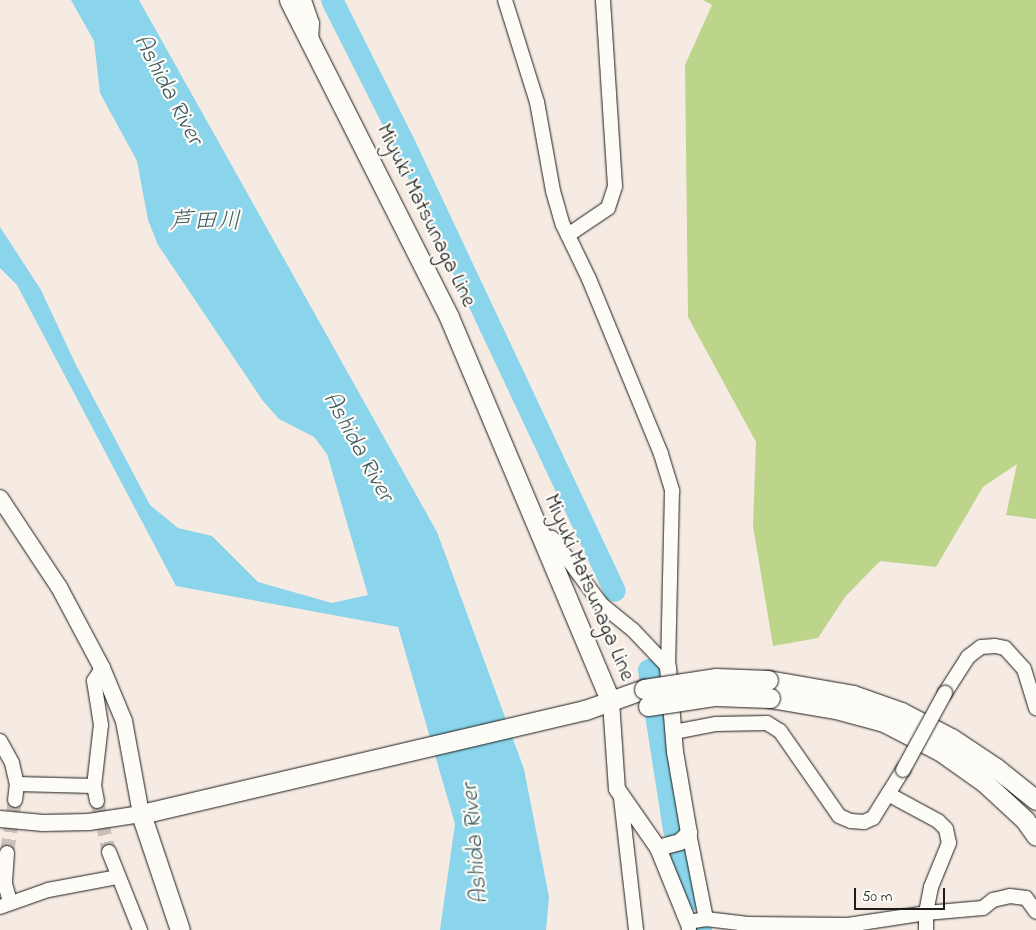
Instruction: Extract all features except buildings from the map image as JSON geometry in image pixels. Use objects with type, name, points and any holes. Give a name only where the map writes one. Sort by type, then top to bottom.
[{"type":"main road","name":"Miyuki Matsunaga Line","points":[[141,814],[585,710],[611,702],[539,536],[505,447],[448,317],[289,0]]},
{"type":"main road","points":[[611,702],[646,697],[716,678],[768,680],[853,695],[901,712],[988,763],[1036,800]]},
{"type":"main road","points":[[646,697],[715,696],[770,698],[836,709],[884,722],[940,752],[984,782],[1025,820],[1036,836]]},
{"type":"main road","points":[[141,814],[180,930]]},
{"type":"street","points":[[304,0],[312,23],[311,43]]},
{"type":"street","points":[[505,0],[537,102],[552,191],[568,235],[593,288],[660,454],[672,491],[668,666],[674,732],[689,833],[706,919]]},
{"type":"street","points":[[568,235],[608,208],[615,186],[603,0]]},
{"type":"street","points":[[0,498],[59,587],[102,668],[124,721],[141,814],[79,822],[0,819]]},
{"type":"street","points":[[539,536],[552,538],[602,605],[633,630],[668,666]]},
{"type":"street","points":[[674,732],[716,724],[767,723],[780,732],[839,816],[850,821],[864,822],[873,818],[903,770],[945,693],[968,656],[981,647],[995,646],[1006,648],[1024,669],[1036,708]]},
{"type":"street","points":[[97,801],[94,786],[101,725],[94,681],[102,668]]},
{"type":"street","points":[[611,702],[615,778],[621,798],[636,930]]},
{"type":"street","points":[[0,741],[12,763],[17,784],[15,800]]},
{"type":"street","points":[[17,784],[94,786]]},
{"type":"street","points":[[888,794],[938,821],[946,829],[949,843],[930,887],[926,913],[926,930]]},
{"type":"street","points":[[621,798],[658,848],[688,926],[706,919],[748,924],[848,925],[926,913],[983,908],[993,900],[1010,896],[1026,898],[1036,912]]},
{"type":"street","points":[[658,848],[680,842],[689,833]]},
{"type":"street","points":[[109,852],[117,877],[140,930]]},
{"type":"street","points":[[8,853],[5,905],[48,890],[117,877]]},
{"type":"green space","points":[[703,0],[1036,0],[1036,519],[1006,515],[1017,464],[983,487],[936,567],[880,561],[845,597],[818,638],[773,646],[753,526],[756,442],[688,317],[685,65],[712,5]]},
{"type":"water","name":"芦田川","points":[[71,0],[139,0],[437,532],[524,769],[549,897],[546,930],[440,930],[455,824],[398,627],[176,586],[17,285],[0,268],[0,227],[41,290],[76,365],[150,505],[178,528],[212,536],[258,582],[332,603],[368,595],[327,454],[314,437],[279,419],[263,401],[158,245],[148,220],[137,161],[100,93],[94,41]]},
{"type":"waterway","points":[[332,0],[403,141],[615,591]]},
{"type":"waterway","points":[[649,670],[674,830]]},
{"type":"waterway","points":[[680,853],[694,899]]},
{"type":"tunnel","points":[[7,853],[15,800]]},
{"type":"tunnel","points":[[97,801],[109,852]]},
{"type":"water label","name":"Ashida River","points":[[167,90]]},
{"type":"water label","name":"Ashida River","points":[[357,447]]},
{"type":"water label","name":"Ashida River","points":[[476,844]]}]
